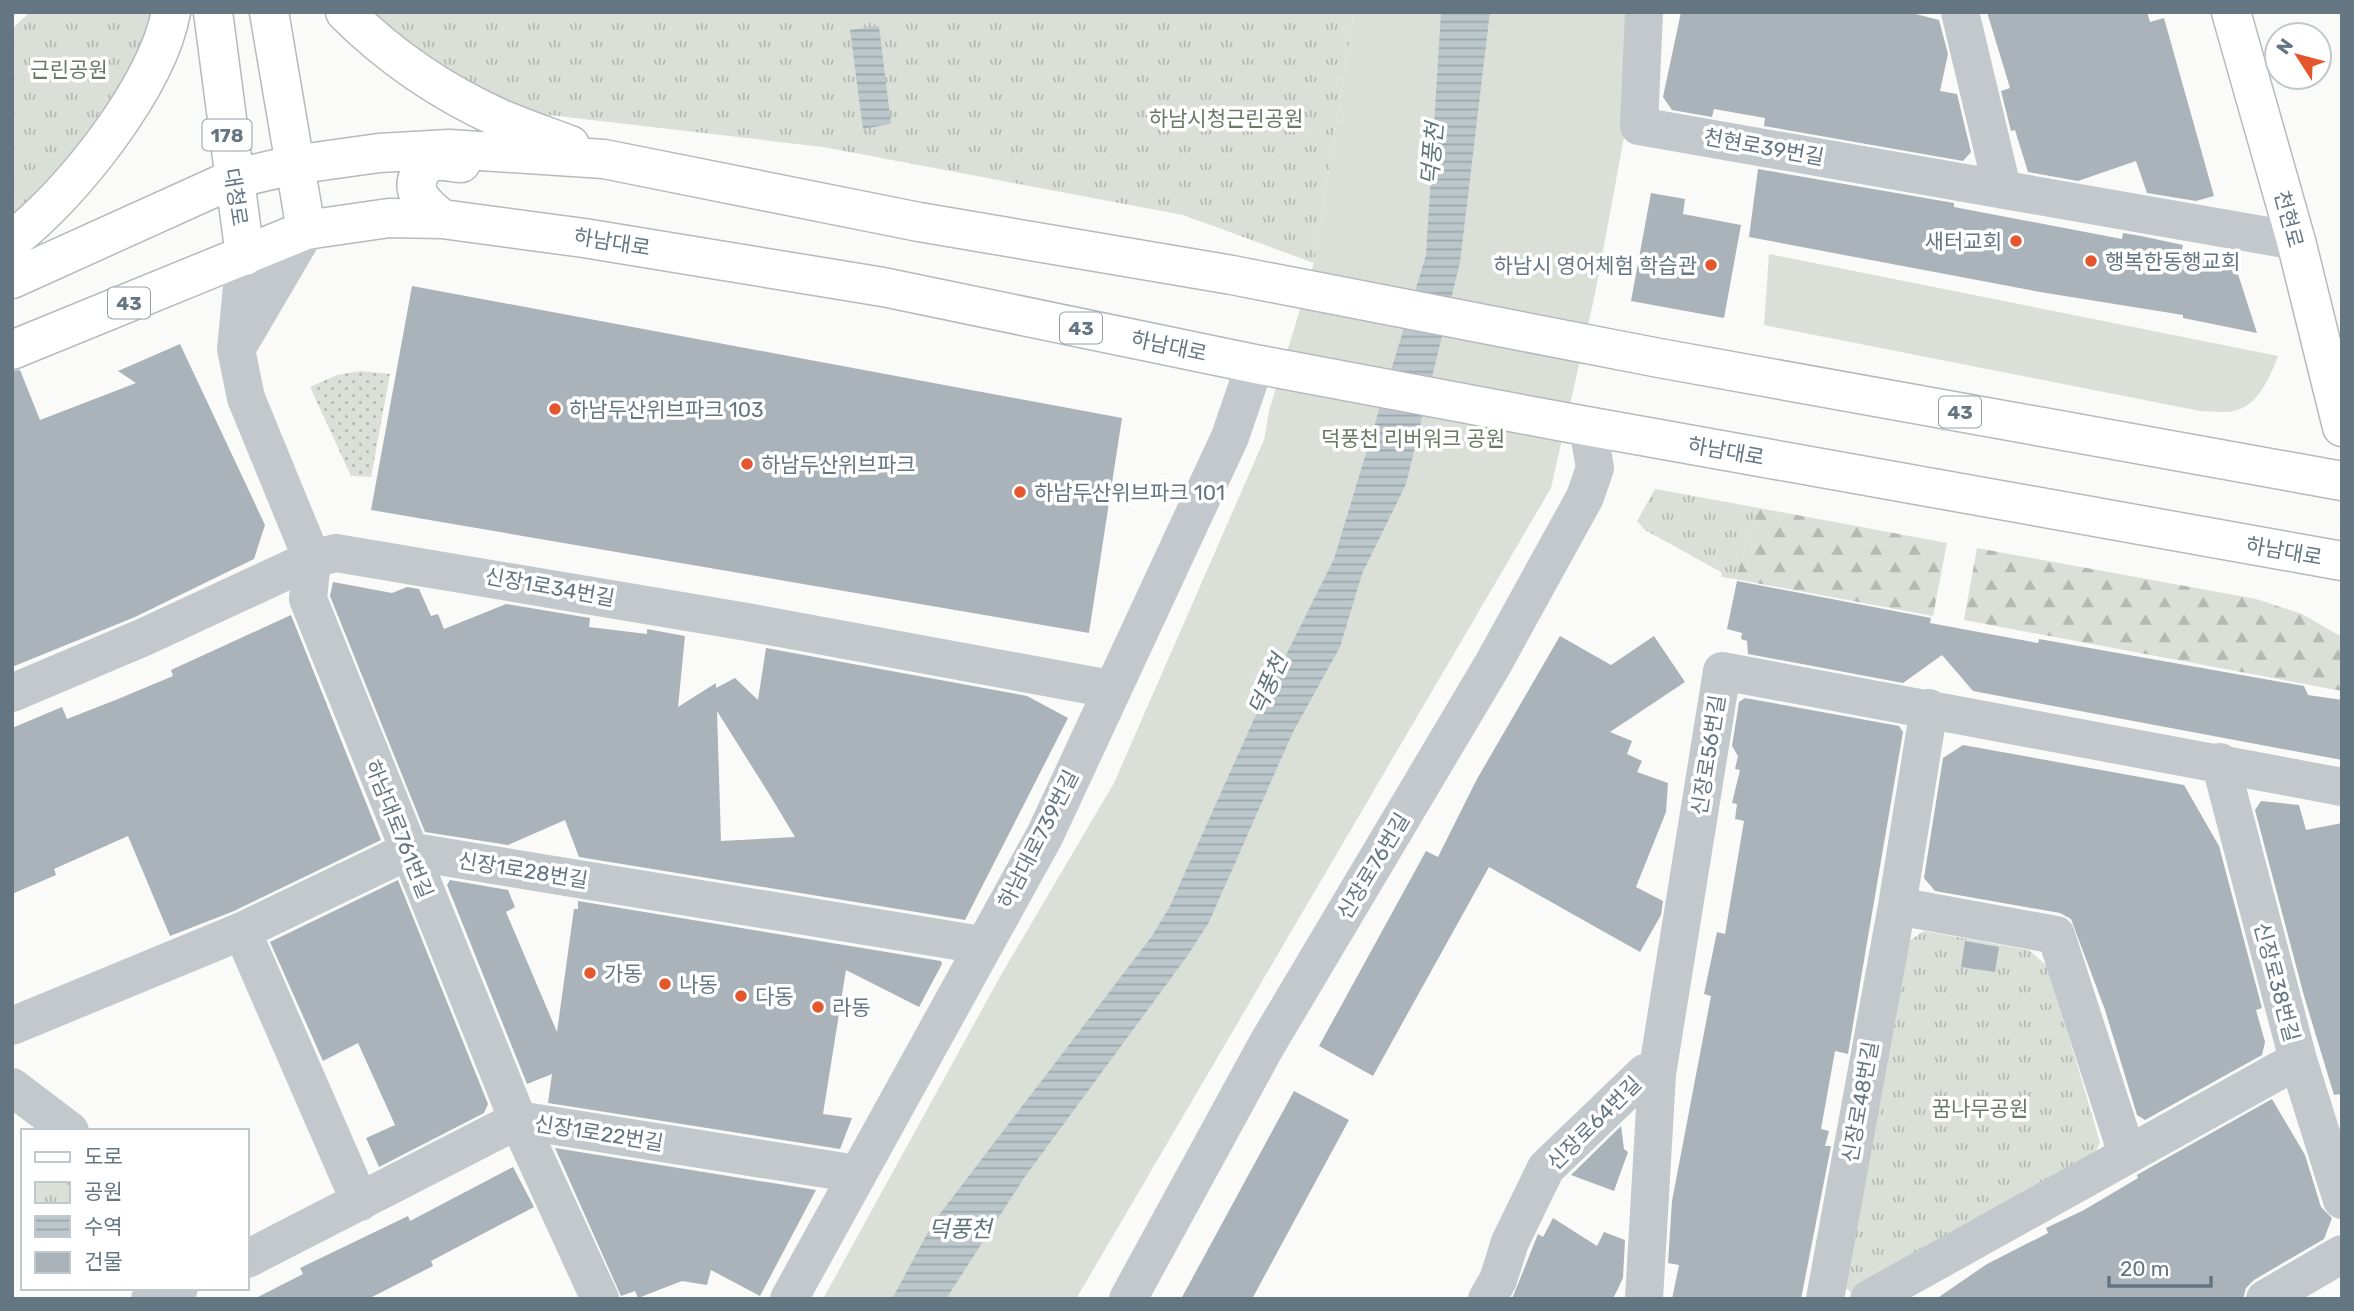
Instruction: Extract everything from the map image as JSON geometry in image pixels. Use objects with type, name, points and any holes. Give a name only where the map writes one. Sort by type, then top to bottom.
[{"type":"main road","points":[[12,240],[38,220],[83,171],[120,120],[140,88],[169,25],[171,12]]},
{"type":"main road","name":"대청로","points":[[213,12],[245,256]]},
{"type":"main road","points":[[269,12],[306,230]]},
{"type":"main road","points":[[345,12],[396,58],[454,93],[499,118],[604,159]]},
{"type":"main road","name":"천현로","points":[[2231,12],[2296,241],[2342,426]]},
{"type":"main road","name":"43","points":[[12,279],[233,179],[293,165],[379,153],[449,149],[604,159],[919,222],[1301,289],[2342,481]]},
{"type":"main road","points":[[442,219],[425,206],[418,193],[416,181],[422,169],[433,162],[489,164],[506,152]]},
{"type":"main road","name":"하남대로","points":[[12,350],[306,230],[388,218],[442,219],[584,237],[883,287],[1268,366],[1576,425],[2342,561]]},
{"type":"street","name":"천현로39번길","points":[[1644,12],[1639,125],[2296,241]]},
{"type":"street","points":[[1960,12],[2002,188]]},
{"type":"street","points":[[236,349],[306,230]]},
{"type":"street","name":"하남대로761번길","points":[[245,256],[236,349],[246,398],[312,559],[308,599],[518,1120],[600,1299]]},
{"type":"street","name":"하남대로739번길","points":[[789,1299],[981,945],[1045,835],[1110,689],[1230,437],[1268,366]]},
{"type":"street","name":"신장로76번길","points":[[1128,1299],[1266,1046],[1493,664],[1586,497],[1595,468],[1576,425]]},
{"type":"street","name":"신장1로34번길","points":[[12,693],[144,637],[312,559],[336,553],[455,571],[1110,689]]},
{"type":"street","name":"신장로56번길","points":[[1644,1299],[1657,1074],[1722,671],[2220,762],[2342,787]]},
{"type":"street","name":"신장로48번길","points":[[1825,1299],[1929,708]]},
{"type":"street","name":"신장로38번길","points":[[2220,762],[2298,1060],[2342,1200]]},
{"type":"street","points":[[12,1026],[242,931],[408,851]]},
{"type":"street","name":"신장1로28번길","points":[[408,851],[981,945]]},
{"type":"street","points":[[1896,906],[2056,935],[2127,1154]]},
{"type":"street","points":[[242,931],[360,1202]]},
{"type":"street","points":[[1869,1299],[2298,1060]]},
{"type":"street","name":"신장로64번길","points":[[1487,1299],[1546,1168],[1645,1073],[1657,1074]]},
{"type":"street","points":[[12,1087],[67,1129]]},
{"type":"street","name":"신장1로22번길","points":[[248,1258],[518,1120],[857,1174]]},
{"type":"street","points":[[2265,1299],[2342,1254]]},
{"type":"street","points":[[150,1299],[174,1290]]},
{"type":"green space","name":"근린공원","points":[[30,12],[157,12],[135,69],[70,162],[12,218],[12,29]]},
{"type":"green space","name":"하남시청근린공원","points":[[358,12],[1354,12],[1314,263],[1183,215],[823,147],[506,110]]},
{"type":"green space","name":"덕풍천 리버워크 공원","points":[[1354,12],[1634,12],[1627,121],[1595,294],[1551,488],[1076,1299],[823,1299],[1001,975],[1114,783],[1264,440],[1269,411],[1314,263]]},
{"type":"green space","points":[[1769,254],[2278,356],[2267,381],[2250,403],[2234,411],[2200,411],[1764,325]]},
{"type":"green space","points":[[360,371],[390,374],[371,477],[351,476],[310,387],[337,375]]},
{"type":"green space","points":[[1655,489],[1759,508],[1735,579],[1722,577],[1721,572],[1645,530],[1637,521]]},
{"type":"green space","points":[[1759,508],[1947,543],[1933,616],[1735,579]]},
{"type":"green space","points":[[1977,548],[2256,599],[2302,614],[2342,637],[2342,691],[1964,620]]},
{"type":"green space","name":"꿈나무공원","points":[[1924,931],[2029,950],[2048,967],[2100,1142],[2090,1165],[1861,1299],[1841,1285],[1903,945]]},
{"type":"water","name":"덕풍천","points":[[1441,12],[1490,12],[1460,262],[1406,484],[1362,574],[1340,647],[1293,732],[1209,922],[1188,955],[1024,1178],[946,1299],[892,1299],[933,1223],[1152,936],[1170,906],[1254,719],[1334,559],[1426,255]]},
{"type":"water","points":[[879,26],[891,124],[863,129],[850,30]]},
{"type":"building","points":[[1681,12],[1908,12],[1939,20],[1948,54],[1940,91],[1957,94],[1971,152],[1963,161],[1764,126],[1765,118],[1714,109],[1712,117],[1672,110],[1663,97]]},
{"type":"building","points":[[1987,12],[2147,12],[2150,22],[2164,18],[2214,196],[2196,201],[2147,193],[2136,161],[2078,181],[2028,172],[2015,130],[2011,131],[2001,91],[2010,88]]},
{"type":"building","points":[[1758,169],[1954,203],[1954,207],[2122,239],[2123,233],[2141,236],[2183,245],[2181,253],[2229,260],[2237,271],[2257,333],[2183,318],[2183,315],[2040,292],[1749,237]]},
{"type":"building","points":[[1651,193],[1685,199],[1683,214],[1741,225],[1724,318],[1631,301]]},
{"type":"building","name":"하남두산위브파크","points":[[412,286],[1122,418],[1089,633],[371,510]]},
{"type":"building","points":[[180,344],[265,525],[254,559],[135,617],[12,667],[12,371],[20,370],[40,420],[136,383],[118,371]]},
{"type":"building","points":[[1737,581],[1931,618],[1930,623],[2038,643],[2039,639],[2304,686],[2308,695],[2342,700],[2342,760],[1973,691],[1942,655],[1903,683],[1748,654],[1747,641],[1741,639],[1742,633],[1727,629]]},
{"type":"building","points":[[333,582],[392,593],[407,587],[419,589],[431,616],[438,614],[444,629],[506,604],[590,618],[589,627],[647,634],[647,629],[685,636],[678,707],[716,683],[716,688],[735,678],[758,700],[766,648],[1027,696],[1068,718],[965,920],[579,857],[565,820],[508,845],[425,832],[330,596]],"holes":[[[717,711],[795,837],[721,841]]]},
{"type":"building","points":[[291,615],[381,840],[234,911],[170,936],[128,836],[54,869],[56,875],[12,894],[12,728],[62,707],[67,719],[118,699],[173,676],[171,670]]},
{"type":"building","points":[[1560,636],[1611,665],[1654,636],[1685,682],[1610,732],[1632,741],[1627,754],[1642,761],[1637,772],[1668,783],[1666,812],[1636,887],[1663,901],[1661,915],[1640,952],[1489,867],[1373,1076],[1319,1046],[1426,851],[1438,857],[1477,779]]},
{"type":"building","points":[[1745,698],[1899,726],[1903,732],[1848,1054],[1835,1051],[1821,1129],[1829,1131],[1825,1146],[1831,1146],[1801,1299],[1672,1299],[1679,1265],[1668,1263],[1672,1201],[1711,996],[1704,994],[1717,932],[1725,934],[1744,821],[1735,819],[1737,804],[1732,803],[1740,770],[1735,769],[1738,756],[1732,746],[1739,702]]},
{"type":"building","points":[[1963,745],[2184,785],[2219,846],[2262,1008],[2256,1010],[2265,1042],[2262,1055],[2145,1120],[2137,1115],[2105,1010],[2071,919],[2060,913],[1935,891],[1924,878],[1943,758]]},
{"type":"building","points":[[2261,801],[2299,805],[2306,830],[2342,823],[2342,1094],[2334,1095],[2304,996],[2255,810]]},
{"type":"building","points":[[398,880],[488,1104],[484,1113],[379,1167],[366,1138],[395,1125],[358,1043],[323,1061],[270,942]]},
{"type":"building","points":[[450,880],[508,890],[515,907],[506,912],[557,1032],[574,909],[578,909],[578,901],[941,961],[942,964],[919,1007],[846,970],[823,1114],[852,1118],[840,1149],[548,1103],[552,1074],[527,1084],[447,885]]},
{"type":"building","points":[[1965,941],[1999,947],[1995,972],[1961,967]]},
{"type":"building","points":[[1294,1091],[1349,1120],[1252,1299],[1181,1299]]},
{"type":"building","points":[[2272,1099],[2305,1155],[2321,1207],[2332,1218],[2324,1239],[2254,1280],[2246,1288],[2243,1299],[1936,1299],[1987,1264],[2048,1233],[2046,1228],[2084,1210],[2138,1178],[2137,1175]]},
{"type":"building","points":[[1621,1126],[1624,1149],[1628,1152],[1614,1191],[1571,1175]]},
{"type":"building","points":[[555,1148],[816,1190],[760,1296],[711,1270],[707,1285],[682,1281],[638,1298],[635,1291],[621,1296]]},
{"type":"building","points":[[513,1167],[534,1207],[431,1261],[433,1266],[368,1299],[254,1299],[303,1274],[300,1268],[408,1216],[410,1221]]},
{"type":"building","points":[[1553,1218],[1597,1246],[1604,1232],[1625,1240],[1623,1278],[1613,1299],[1512,1299],[1538,1234],[1543,1237]]},
{"type":"place","name":"새터교회","points":[[2016,241]]},
{"type":"place","name":"행복한동행교회","points":[[2091,261]]},
{"type":"place","name":"하남시 영어체험 학습관","points":[[1711,265]]},
{"type":"place","name":"하남두산위브파크 103","points":[[555,409]]},
{"type":"place","name":"하남두산위브파크","points":[[747,464]]},
{"type":"place","name":"하남두산위브파크 101","points":[[1020,492]]},
{"type":"place","name":"가동","points":[[590,973]]},
{"type":"place","name":"나동","points":[[665,984]]},
{"type":"place","name":"다동","points":[[741,996]]},
{"type":"place","name":"라동","points":[[818,1007]]}]
